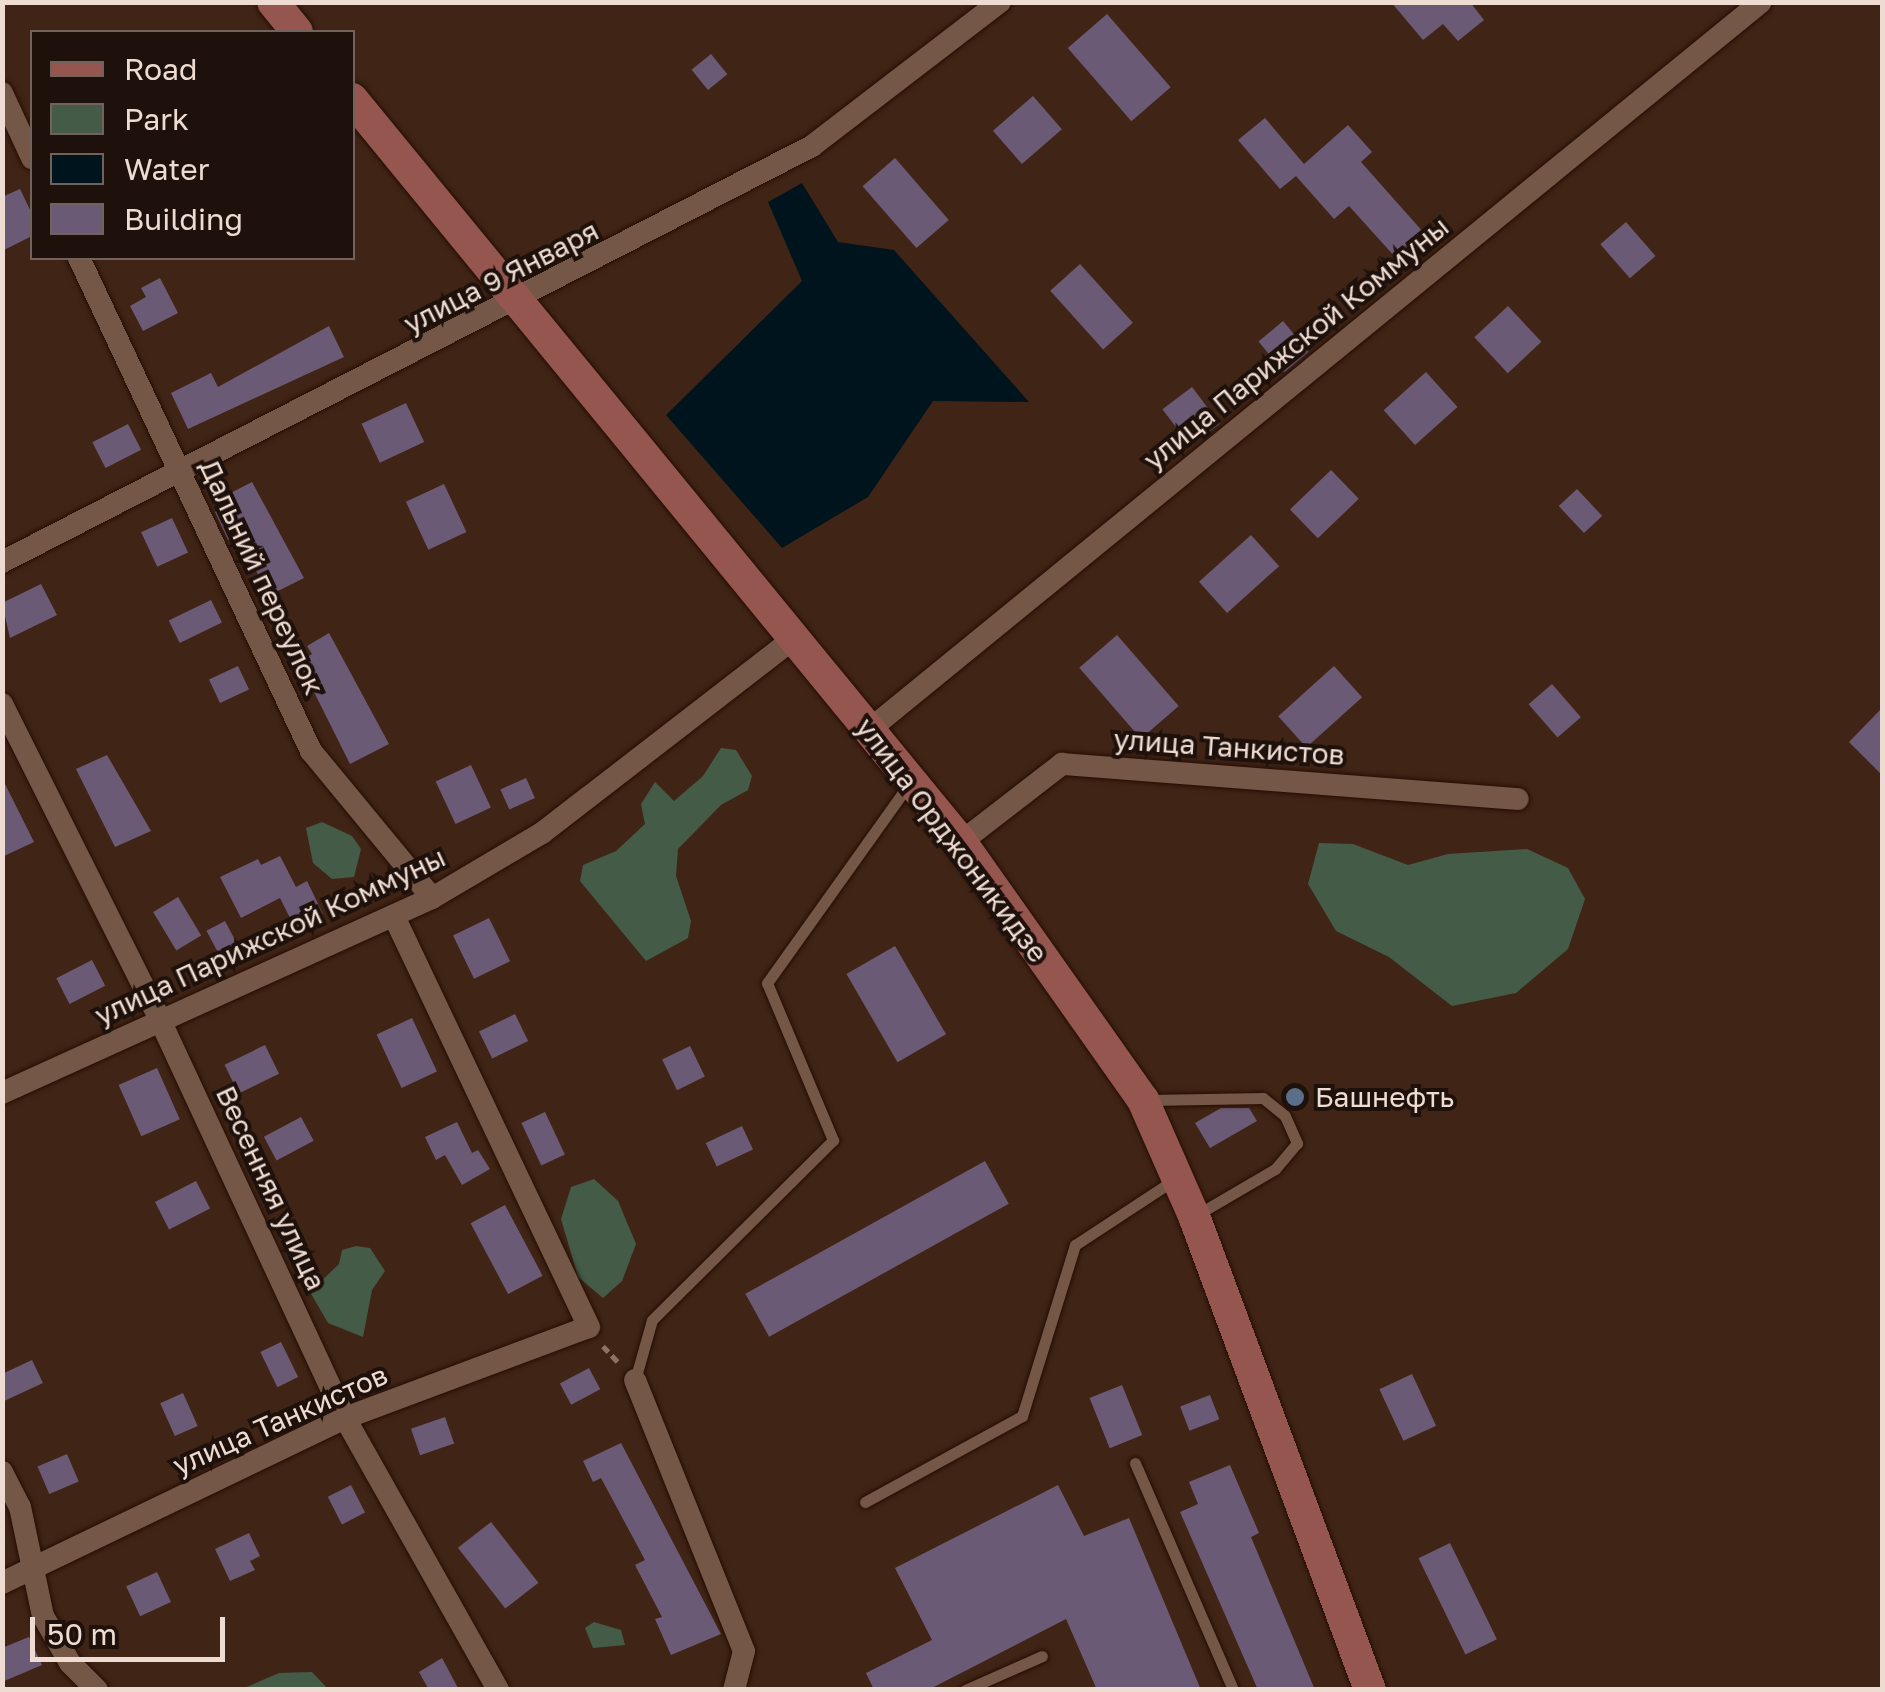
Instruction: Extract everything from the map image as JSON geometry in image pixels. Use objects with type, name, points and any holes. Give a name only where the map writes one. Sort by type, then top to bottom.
[{"type":"main road","points":[[272,2],[296,30]]},
{"type":"main road","name":"улица Орджоникидзе","points":[[355,103],[961,842],[1143,1100],[1194,1216],[1370,1690]]},
{"type":"street","name":"улица 9 Января","points":[[2,562],[519,300],[812,146],[1000,2]]},
{"type":"street","name":"улица Парижской Коммуны","points":[[869,730],[1761,2]]},
{"type":"street","points":[[2,93],[30,154]]},
{"type":"street","name":"Дальний переулок","points":[[80,260],[312,751],[432,898]]},
{"type":"street","name":"улица Парижской Коммуны","points":[[2,1093],[432,898],[542,834],[794,638]]},
{"type":"street","name":"Весенняя улица","points":[[2,704],[161,1022],[346,1418],[498,1690]]},
{"type":"street","name":"улица Танкистов","points":[[961,842],[1062,764],[1518,798]]},
{"type":"street","points":[[394,916],[589,1328]]},
{"type":"street","name":"улица Танкистов","points":[[2,1584],[346,1418],[589,1328]]},
{"type":"street","points":[[635,1380],[744,1651],[734,1690]]},
{"type":"street","points":[[2,1472],[20,1507],[36,1567],[42,1616],[70,1663],[97,1690]]},
{"type":"lane","points":[[635,1380],[652,1320],[833,1140],[767,983],[911,782]]},
{"type":"lane","points":[[1143,1100],[1263,1098],[1284,1116],[1297,1143],[1274,1170],[1194,1216]]},
{"type":"lane","points":[[865,1502],[1022,1416],[1075,1245],[1178,1178]]},
{"type":"lane","points":[[1136,1463],[1233,1690]]},
{"type":"lane","points":[[965,1690],[1042,1656]]},
{"type":"path","points":[[589,1328],[635,1380]]},
{"type":"green space","points":[[721,748],[736,750],[752,776],[748,790],[721,805],[678,849],[676,876],[691,921],[688,938],[646,961],[580,881],[583,865],[616,851],[645,824],[641,804],[655,782],[674,801],[703,776]]},
{"type":"green space","points":[[322,822],[352,836],[361,849],[354,877],[332,879],[313,863],[306,828]]},
{"type":"green space","points":[[1319,843],[1353,844],[1408,865],[1448,854],[1527,849],[1568,868],[1585,899],[1568,949],[1516,993],[1452,1006],[1389,957],[1336,931],[1308,884]]},
{"type":"green space","points":[[594,1179],[618,1201],[636,1244],[622,1281],[603,1298],[578,1277],[561,1219],[571,1187]]},
{"type":"green space","points":[[370,1248],[385,1271],[372,1290],[363,1337],[328,1323],[310,1292],[339,1264],[342,1250]]},
{"type":"green space","points":[[594,1622],[621,1630],[625,1645],[593,1648],[585,1628]]},
{"type":"green space","points":[[312,1672],[328,1689],[242,1689],[279,1673]]},
{"type":"water","points":[[802,183],[838,242],[894,250],[1029,402],[933,401],[868,497],[782,548],[666,415],[802,281],[768,202]]},
{"type":"building","points":[[1391,2],[1470,2],[1484,20],[1458,41],[1443,24],[1423,40]]},
{"type":"building","points":[[1107,14],[1171,87],[1131,121],[1068,48]]},
{"type":"building","points":[[711,54],[727,74],[708,90],[692,70]]},
{"type":"building","points":[[1033,96],[1062,129],[1022,164],[993,131]]},
{"type":"building","points":[[1265,118],[1304,164],[1348,125],[1372,152],[1361,162],[1424,233],[1396,258],[1349,206],[1334,219],[1296,176],[1280,189],[1238,140]]},
{"type":"building","points":[[895,158],[949,220],[916,248],[863,186]]},
{"type":"building","points":[[20,189],[30,210],[30,237],[2,251],[2,197]]},
{"type":"building","points":[[1626,222],[1656,256],[1630,278],[1600,244]]},
{"type":"building","points":[[1080,264],[1133,323],[1103,349],[1050,291]]},
{"type":"building","points":[[160,278],[178,313],[143,331],[130,306],[146,297],[141,288]]},
{"type":"building","points":[[1508,306],[1541,342],[1508,373],[1474,337]]},
{"type":"building","points":[[1283,321],[1309,352],[1284,372],[1258,342]]},
{"type":"building","points":[[329,326],[344,357],[188,429],[171,393],[211,373],[218,387]]},
{"type":"building","points":[[1426,372],[1457,407],[1415,445],[1384,410]]},
{"type":"building","points":[[1192,387],[1220,424],[1190,446],[1162,409]]},
{"type":"building","points":[[406,403],[424,442],[380,463],[362,424]]},
{"type":"building","points":[[128,424],[141,450],[106,468],[92,442]]},
{"type":"building","points":[[1331,470],[1359,499],[1318,538],[1290,510]]},
{"type":"building","points":[[252,482],[304,578],[268,596],[239,535],[228,540],[215,512],[226,507],[221,498]]},
{"type":"building","points":[[444,484],[466,532],[428,550],[406,502]]},
{"type":"building","points":[[1577,489],[1602,516],[1584,533],[1559,506]]},
{"type":"building","points":[[172,518],[188,552],[157,567],[141,532]]},
{"type":"building","points":[[1251,535],[1279,566],[1227,613],[1199,582]]},
{"type":"building","points":[[41,584],[57,615],[10,638],[2,603]]},
{"type":"building","points":[[211,600],[222,622],[180,643],[169,621]]},
{"type":"building","points":[[329,633],[389,744],[350,764],[299,662],[312,654],[307,646]]},
{"type":"building","points":[[1117,635],[1179,706],[1141,739],[1079,668]]},
{"type":"building","points":[[238,666],[249,690],[220,703],[209,680]]},
{"type":"building","points":[[1334,666],[1362,697],[1306,747],[1278,716]]},
{"type":"building","points":[[1552,684],[1581,717],[1557,738],[1529,704]]},
{"type":"building","points":[[1882,708],[1882,775],[1849,742]]},
{"type":"building","points":[[107,755],[151,831],[115,847],[76,769]]},
{"type":"building","points":[[471,765],[491,808],[456,824],[436,781]]},
{"type":"building","points":[[2,778],[34,842],[2,857]]},
{"type":"building","points":[[526,778],[535,798],[509,809],[500,789]]},
{"type":"building","points":[[280,856],[296,887],[307,881],[323,914],[295,928],[280,898],[241,918],[220,877],[258,859],[261,865]]},
{"type":"building","points":[[178,897],[201,936],[176,951],[153,912]]},
{"type":"building","points":[[489,918],[510,961],[474,979],[453,936]]},
{"type":"building","points":[[225,921],[237,944],[219,954],[206,931]]},
{"type":"building","points":[[895,946],[946,1034],[898,1062],[847,974]]},
{"type":"building","points":[[92,960],[105,986],[70,1004],[56,978]]},
{"type":"building","points":[[515,1014],[528,1041],[492,1058],[479,1032]]},
{"type":"building","points":[[412,1018],[437,1071],[402,1088],[377,1034]]},
{"type":"building","points":[[265,1045],[279,1074],[239,1093],[225,1065]]},
{"type":"building","points":[[690,1046],[705,1077],[677,1090],[662,1060]]},
{"type":"building","points":[[157,1068],[180,1119],[141,1136],[119,1085]]},
{"type":"building","points":[[1221,1108],[1249,1108],[1257,1121],[1210,1148],[1195,1123]]},
{"type":"building","points":[[545,1112],[565,1155],[541,1166],[521,1123]]},
{"type":"building","points":[[301,1117],[314,1141],[277,1161],[264,1137]]},
{"type":"building","points":[[457,1122],[472,1153],[478,1150],[490,1169],[462,1185],[445,1155],[436,1160],[425,1137]]},
{"type":"building","points":[[742,1126],[753,1150],[717,1166],[706,1143]]},
{"type":"building","points":[[985,1161],[1009,1204],[769,1337],[745,1294]]},
{"type":"building","points":[[196,1181],[210,1209],[169,1230],[155,1202]]},
{"type":"building","points":[[505,1205],[543,1276],[508,1294],[471,1223]]},
{"type":"building","points":[[281,1342],[298,1377],[277,1387],[260,1352]]},
{"type":"building","points":[[32,1360],[43,1383],[2,1402],[2,1374]]},
{"type":"building","points":[[589,1368],[600,1389],[571,1405],[560,1383]]},
{"type":"building","points":[[1412,1374],[1436,1426],[1403,1441],[1379,1389]]},
{"type":"building","points":[[1122,1385],[1142,1435],[1110,1448],[1090,1398]]},
{"type":"building","points":[[183,1393],[198,1426],[175,1436],[160,1403]]},
{"type":"building","points":[[1210,1395],[1219,1419],[1189,1431],[1180,1406]]},
{"type":"building","points":[[445,1417],[454,1443],[420,1455],[411,1429]]},
{"type":"building","points":[[621,1443],[721,1634],[671,1655],[655,1619],[662,1617],[635,1565],[645,1560],[601,1478],[593,1482],[583,1461]]},
{"type":"building","points":[[67,1454],[79,1482],[49,1494],[38,1467]]},
{"type":"building","points":[[1230,1465],[1259,1533],[1251,1537],[1315,1690],[1258,1690],[1180,1512],[1198,1504],[1189,1482]]},
{"type":"building","points":[[351,1485],[365,1513],[342,1524],[328,1497]]},
{"type":"building","points":[[1058,1485],[1084,1536],[1129,1518],[1201,1690],[1097,1690],[1066,1619],[928,1690],[874,1690],[866,1673],[932,1640],[895,1568]]},
{"type":"building","points":[[491,1522],[538,1583],[505,1609],[458,1548]]},
{"type":"building","points":[[249,1533],[260,1556],[250,1561],[255,1570],[230,1581],[215,1549]]},
{"type":"building","points":[[1450,1543],[1497,1639],[1465,1655],[1419,1558]]},
{"type":"building","points":[[157,1572],[171,1602],[140,1616],[126,1586]]},
{"type":"building","points":[[29,1637],[42,1665],[2,1682],[2,1648]]},
{"type":"building","points":[[442,1658],[459,1690],[429,1690],[419,1672]]},
{"type":"place","name":"Башнефть","points":[[1295,1097]]}]
